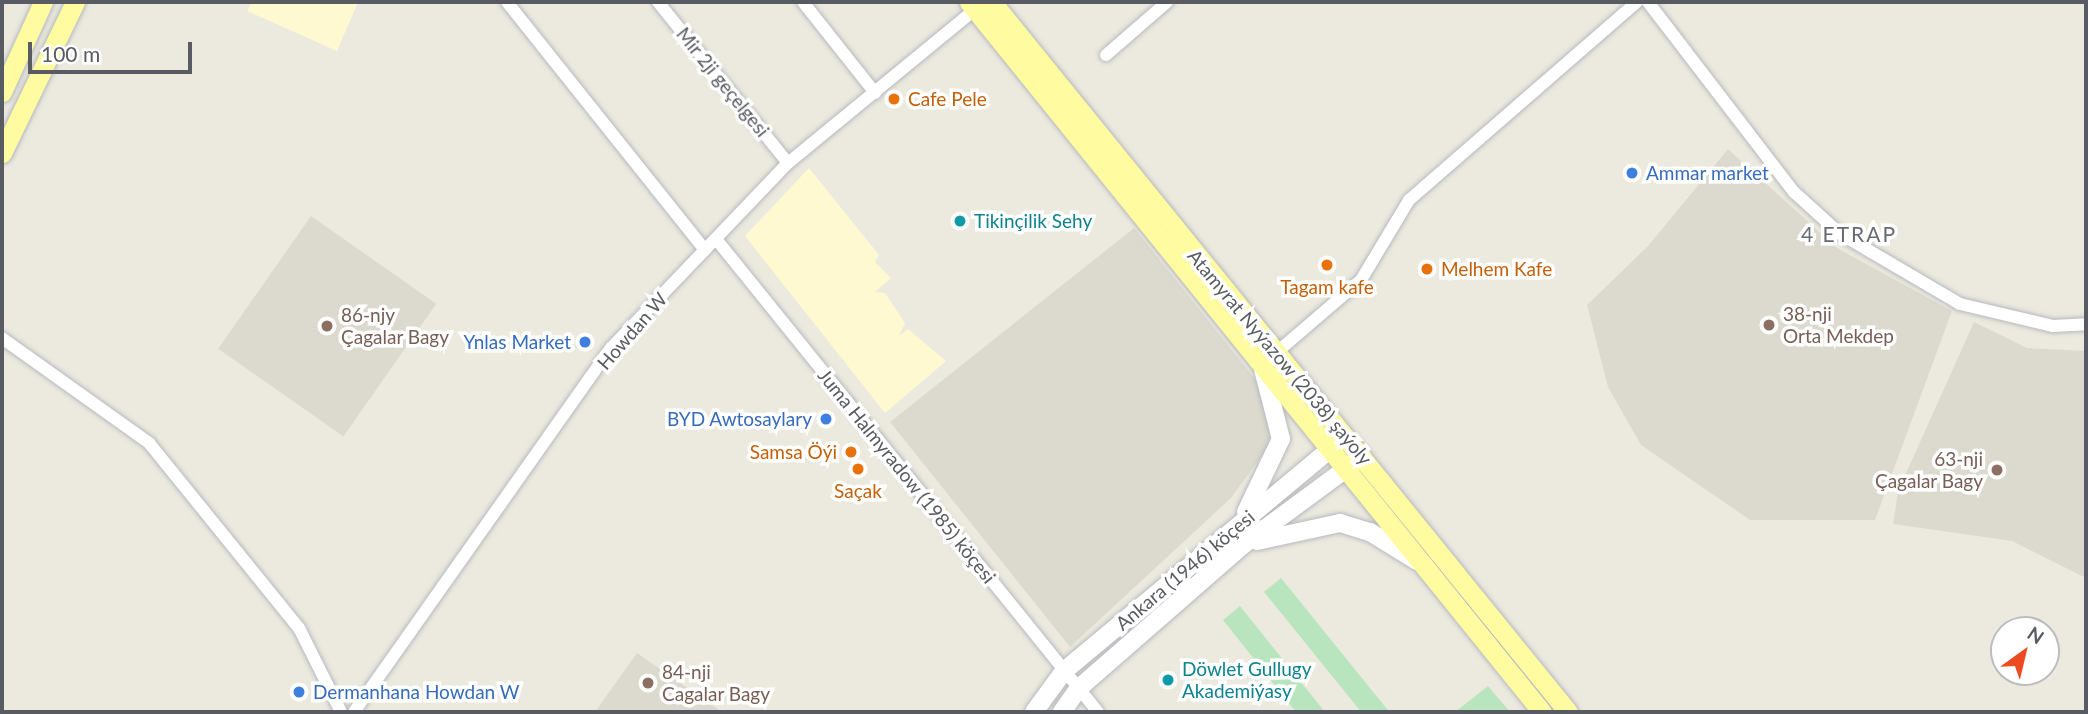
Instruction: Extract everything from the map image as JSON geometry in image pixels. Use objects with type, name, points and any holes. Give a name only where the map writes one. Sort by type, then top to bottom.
[{"type":"main road","points":[[2,92],[43,2]]},
{"type":"main road","points":[[2,153],[75,2]]},
{"type":"main road","name":"Atamyrat Nyýazow (2038) şaýoly","points":[[980,4],[1277,352],[1569,712]]},
{"type":"main road","name":"Atamyrat Nyýazow (2038) şaýoly","points":[[980,4],[1329,451],[1542,712]]},
{"type":"main road","points":[[1238,538],[1264,485],[1281,439],[1262,365]]},
{"type":"main road","name":"Ankara (1946) köçesi","points":[[1062,712],[1079,688],[1345,437]]},
{"type":"main road","name":"Ankara (1946) köçesi","points":[[1034,712],[1064,671],[1238,538],[1346,470],[1362,457]]},
{"type":"main road","points":[[1238,538],[1340,523],[1370,532],[1420,562]]},
{"type":"street","points":[[507,2],[705,250]]},
{"type":"street","name":"Mir 2ji geçelgesi","points":[[658,2],[788,163]]},
{"type":"street","points":[[803,2],[875,93]]},
{"type":"street","points":[[1106,55],[1167,2]]},
{"type":"street","points":[[1277,352],[1361,280],[1409,200],[1637,2]]},
{"type":"street","points":[[1648,2],[1794,192],[1839,233],[1960,304],[2053,326],[2086,324]]},
{"type":"street","name":"Howdan W","points":[[354,712],[611,348],[788,163],[980,4]]},
{"type":"street","name":"Juma Halmyradow (1985) köçesi","points":[[716,239],[1098,712]]},
{"type":"street","points":[[2,338],[149,443],[299,628],[341,712]]},
{"type":"shaded area","points":[[252,2],[358,2],[337,51],[247,11]]},
{"type":"shaded area","name":"38-nji Orta Mekdep","points":[[1728,149],[1837,248],[1952,311],[1875,520],[1750,520],[1641,445],[1608,387],[1587,305],[1648,246]]},
{"type":"shaded area","points":[[809,168],[879,255],[875,262],[891,278],[875,292],[885,293],[905,323],[899,336],[908,329],[946,361],[885,413],[745,236]]},
{"type":"shaded area","name":"86-njy Çagalar Bagy","points":[[311,216],[436,304],[343,436],[218,349]]},
{"type":"shaded area","points":[[1134,228],[1259,384],[1271,443],[1231,498],[1070,647],[890,422]]},
{"type":"shaded area","name":"63-nji Çagalar Bagy","points":[[1974,322],[2027,348],[2086,351],[2086,578],[2012,541],[1893,524],[1898,491]]},
{"type":"shaded area","name":"84-nji Cagalar Bagy","points":[[637,653],[722,712],[595,712]]},
{"type":"green space","points":[[1281,578],[1389,711],[1361,712],[1264,592]]},
{"type":"green space","points":[[1240,606],[1325,712],[1296,712],[1223,620]]},
{"type":"green space","points":[[1488,686],[1510,712],[1455,712]]},
{"type":"place","name":"Cafe Pele","points":[[894,99]]},
{"type":"place","name":"Ammar market","points":[[1632,173]]},
{"type":"place","name":"Tikinçilik Sehy","points":[[960,221]]},
{"type":"place","name":"Tagam kafe","points":[[1327,265]]},
{"type":"place","name":"Melhem Kafe","points":[[1427,269]]},
{"type":"place","name":"38-nji Orta Mekdep","points":[[1769,325]]},
{"type":"place","name":"86-njy Çagalar Bagy","points":[[327,326]]},
{"type":"place","name":"Ynlas Market","points":[[585,342]]},
{"type":"place","name":"BYD Awtosaylary","points":[[826,419]]},
{"type":"place","name":"Samsa Öýi","points":[[851,452]]},
{"type":"place","name":"Saçak","points":[[858,469]]},
{"type":"place","name":"63-nji Çagalar Bagy","points":[[1997,470]]},
{"type":"place","name":"Döwlet Gullugy Akademiýasy","points":[[1168,680]]},
{"type":"place","name":"84-nji Cagalar Bagy","points":[[648,683]]},
{"type":"place","name":"Dermanhana Howdan W","points":[[299,692]]},
{"type":"district","name":"4 ETRAP","points":[[1849,234]]}]
